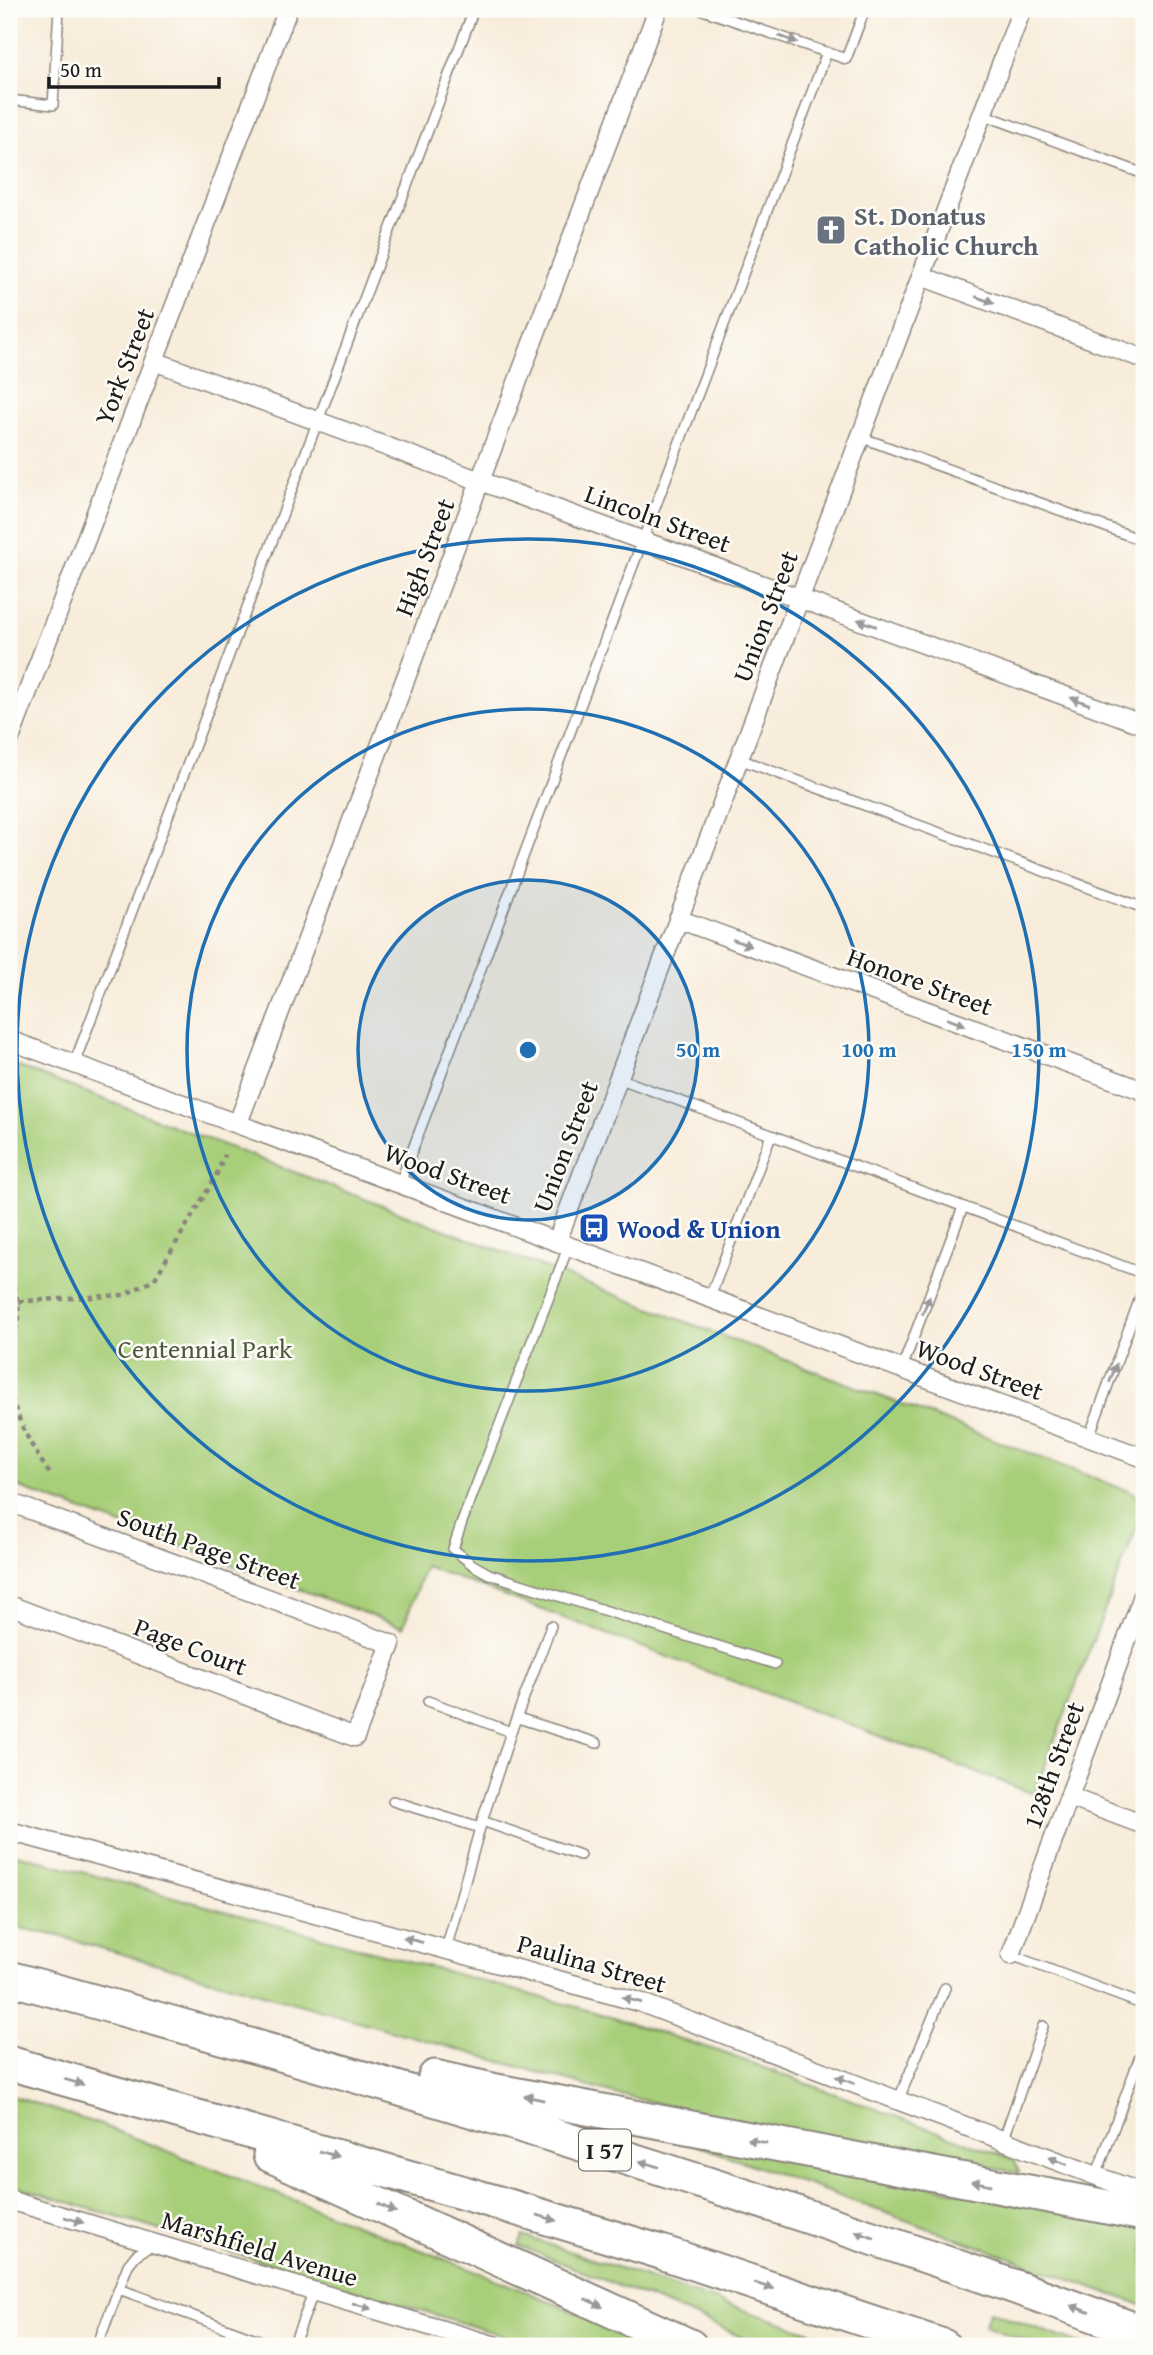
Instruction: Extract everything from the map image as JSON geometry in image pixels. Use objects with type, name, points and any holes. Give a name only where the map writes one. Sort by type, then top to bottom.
[{"type":"highway","name":"I 57","points":[[9,1978],[376,2081],[664,2169],[926,2255],[1144,2333]]},
{"type":"highway","points":[[57,1991],[496,2091],[1144,2214]]},
{"type":"highway","points":[[9,2063],[492,2200],[635,2244],[943,2346]]},
{"type":"highway","points":[[169,2109],[690,2346]]},
{"type":"street","name":"York Street","points":[[9,741],[288,9]]},
{"type":"street","name":"High Street","points":[[238,1123],[658,9]]},
{"type":"street","name":"Union Street","points":[[563,1243],[618,1078],[1022,9]]},
{"type":"street","points":[[921,276],[1144,359]]},
{"type":"street","name":"Lincoln Street","points":[[154,361],[1144,725]]},
{"type":"street","name":"Honore Street","points":[[678,919],[1144,1091]]},
{"type":"street","name":"Wood Street","points":[[9,1040],[1144,1458]]},
{"type":"street","name":"South Page Street","points":[[9,1502],[391,1644],[355,1737]]},
{"type":"street","name":"128th Street","points":[[1011,1955],[1144,1593]]},
{"type":"street","name":"Page Court","points":[[9,1605],[355,1737]]},
{"type":"street","points":[[1069,1797],[1144,1825]]},
{"type":"street","name":"Paulina Street","points":[[9,1830],[639,2001],[1144,2194]]},
{"type":"street","name":"Marshfield Avenue","points":[[9,2200],[314,2291],[464,2342],[496,2346]]},
{"type":"lane","points":[[9,100],[53,105],[59,9]]},
{"type":"lane","points":[[74,1064],[474,9]]},
{"type":"lane","points":[[700,9],[729,13],[846,59],[865,9]]},
{"type":"lane","points":[[400,1183],[827,52]]},
{"type":"lane","points":[[982,114],[1144,174]]},
{"type":"lane","points":[[860,437],[1144,541]]},
{"type":"lane","points":[[739,759],[1144,908]]},
{"type":"lane","points":[[618,1078],[1144,1274]]},
{"type":"lane","points":[[710,1297],[771,1135]]},
{"type":"lane","points":[[902,1368],[963,1207]]},
{"type":"lane","points":[[563,1243],[453,1549],[489,1574],[775,1664]]},
{"type":"lane","points":[[1089,1437],[1144,1287]]},
{"type":"lane","points":[[446,1949],[511,1732],[551,1626]]},
{"type":"lane","points":[[428,1701],[511,1732]]},
{"type":"lane","points":[[518,1718],[597,1743]]},
{"type":"lane","points":[[393,1801],[580,1856]]},
{"type":"lane","points":[[1011,1955],[1144,2005]]},
{"type":"lane","points":[[898,2101],[945,1987]]},
{"type":"lane","points":[[1003,2141],[1043,2026]]},
{"type":"lane","points":[[1096,2176],[1139,2059]]},
{"type":"lane","points":[[97,2346],[128,2265],[136,2255],[154,2244]]},
{"type":"lane","points":[[119,2289],[275,2346]]},
{"type":"lane","points":[[293,2346],[314,2291]]},
{"type":"path","points":[[9,1302],[124,1295],[154,1280],[201,1203],[225,1155]]},
{"type":"path","points":[[9,1267],[19,1318],[9,1352]]},
{"type":"path","points":[[9,1388],[17,1418],[33,1450],[50,1474]]},
{"type":"green space","name":"Centennial Park","points":[[9,1063],[1144,1497],[1144,1508],[1034,1794],[425,1566],[403,1627],[9,1484]]},
{"type":"green space","points":[[9,1852],[591,2011],[721,2052],[1015,2160],[1019,2173],[728,2119],[611,2093],[59,1936],[9,1926]]},
{"type":"green space","points":[[9,2095],[101,2125],[508,2284],[656,2346],[537,2346],[9,2184]]},
{"type":"green space","points":[[664,2133],[1144,2228],[1144,2306]]},
{"type":"green space","points":[[523,2236],[852,2346],[760,2346],[711,2323],[519,2246]]},
{"type":"green space","points":[[990,2311],[1085,2346],[1040,2346],[984,2326]]},
{"type":"place","name":"St. Donatus Catholic Church","points":[[831,230]]},
{"type":"place","name":"Wood & Union","points":[[594,1228]]}]
